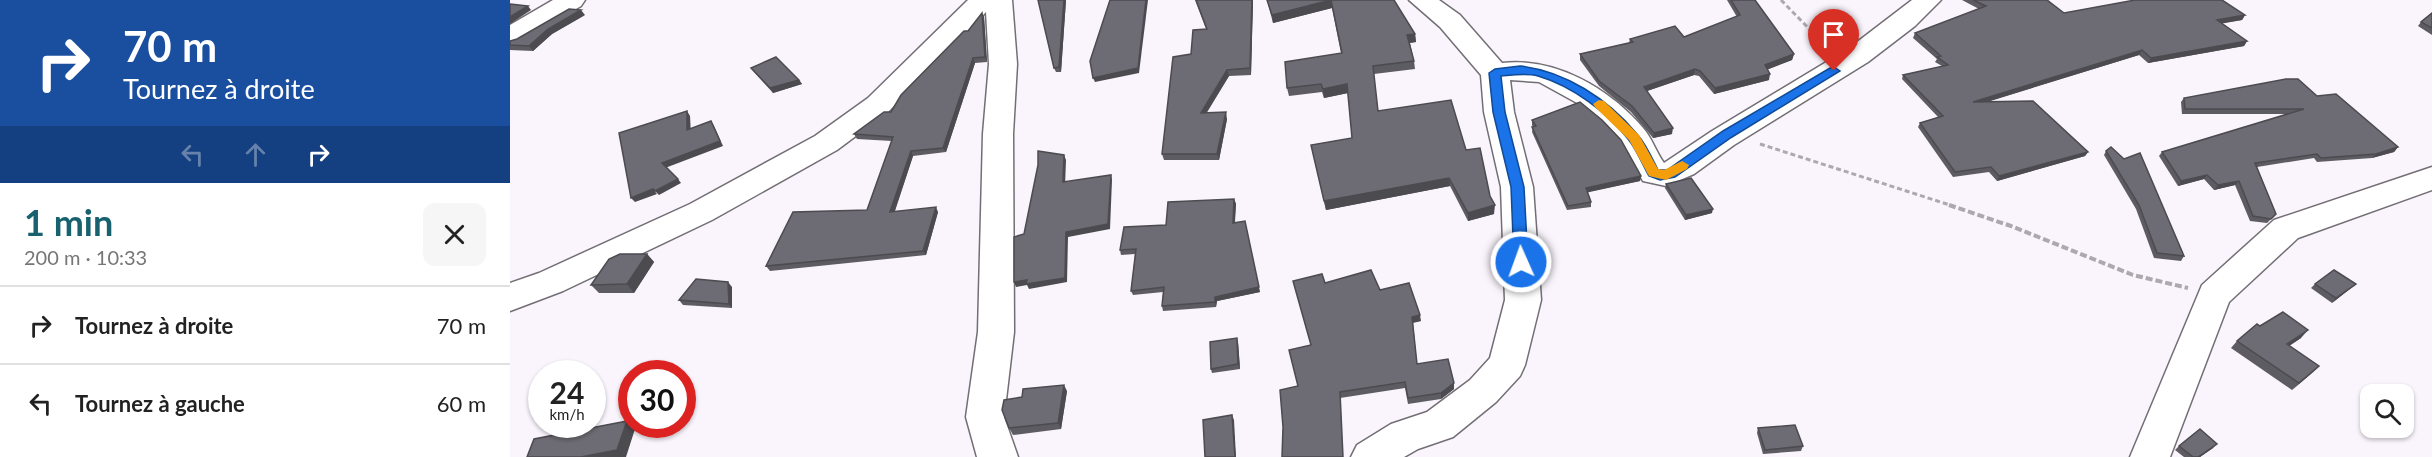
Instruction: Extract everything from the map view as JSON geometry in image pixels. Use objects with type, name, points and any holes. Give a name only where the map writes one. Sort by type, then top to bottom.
[{"type":"street","points":[[510,36],[572,0]]},
{"type":"street","points":[[510,297],[551,282],[702,212],[826,143],[878,105],[983,0]]},
{"type":"street","points":[[998,457],[994,451],[985,417],[996,332],[998,134],[1003,64],[999,0]]},
{"type":"street","points":[[1371,457],[1406,436],[1439,425],[1482,391],[1507,365],[1522,300],[1517,187],[1499,112],[1495,73],[1450,21],[1422,0]]},
{"type":"street","points":[[1495,73],[1520,70],[1539,72],[1563,82],[1603,106],[1634,138],[1653,173],[1660,176],[1671,173],[1728,134],[1847,63],[1928,0]]},
{"type":"street","points":[[2150,457],[2214,294],[2286,228],[2432,178]]},
{"type":"path","points":[[1781,0],[1795,11],[1810,33],[1847,63]]},
{"type":"path","points":[[1728,134],[2011,226],[2133,275],[2214,294]]},
{"type":"building","points":[[1038,0],[1064,0],[1059,67],[1054,68]]},
{"type":"building","points":[[1110,0],[1146,0],[1138,68],[1093,78],[1090,61]]},
{"type":"building","points":[[1196,0],[1252,0],[1250,68],[1227,70],[1201,113],[1226,112],[1217,154],[1162,154],[1173,57],[1191,54],[1193,30],[1207,29]]},
{"type":"building","points":[[1267,0],[1331,0],[1272,15]]},
{"type":"building","points":[[1331,0],[1394,0],[1415,34],[1407,35],[1414,61],[1373,66],[1378,111],[1451,100],[1466,150],[1480,148],[1490,196],[1495,205],[1468,213],[1449,178],[1324,201],[1311,145],[1352,138],[1347,84],[1323,89],[1321,84],[1287,88],[1285,62],[1342,53]]},
{"type":"building","points":[[1731,0],[1755,0],[1794,54],[1765,65],[1770,74],[1715,88],[1700,71],[1695,69],[1644,87],[1673,128],[1654,133],[1632,106],[1599,81],[1580,54],[1633,42],[1630,39],[1675,26],[1684,37],[1740,15]]},
{"type":"building","points":[[1973,0],[2047,0],[2064,13],[2135,0],[2222,0],[2245,15],[2217,20],[2247,41],[2151,58],[2142,50],[1973,102],[2033,101],[2088,152],[1999,176],[1991,167],[1955,172],[1920,123],[1943,116],[1903,75],[1948,65],[1937,57],[1941,56],[1915,33],[1986,6]]},
{"type":"building","points":[[510,4],[528,6],[510,17]]},
{"type":"building","points":[[569,9],[581,10],[548,29],[529,46],[510,45],[510,41]]},
{"type":"building","points":[[982,13],[985,57],[973,58],[943,148],[911,151],[890,212],[936,207],[923,251],[766,266],[793,212],[867,210],[893,137],[854,134],[884,112],[891,112],[901,95],[964,31],[968,31]]},
{"type":"building","points":[[2432,13],[2432,28],[2421,22]]},
{"type":"building","points":[[776,57],[799,80],[770,88],[751,68]]},
{"type":"building","points":[[2286,79],[2298,79],[2317,96],[2336,94],[2398,147],[2376,154],[2321,158],[2317,154],[2255,163],[2276,214],[2271,219],[2253,216],[2239,181],[2218,185],[2207,175],[2181,181],[2162,152],[2304,109],[2185,109],[2184,98]]},
{"type":"building","points":[[1580,102],[1621,140],[1641,176],[1586,188],[1591,202],[1568,206],[1532,127],[1536,126],[1532,120]]},
{"type":"building","points":[[687,111],[687,130],[711,121],[720,141],[662,163],[678,179],[655,191],[653,189],[631,198],[619,133]]},
{"type":"building","points":[[2111,147],[2124,159],[2140,153],[2184,256],[2157,253],[2139,205],[2106,151]]},
{"type":"building","points":[[1038,151],[1064,155],[1063,182],[1111,175],[1108,224],[1066,232],[1065,278],[1026,284],[1027,280],[1014,282],[1014,237],[1024,234],[1038,165]]},
{"type":"building","points":[[1691,178],[1713,209],[1686,215],[1666,184]]},
{"type":"building","points":[[1234,199],[1233,223],[1245,221],[1259,287],[1215,297],[1215,302],[1162,306],[1164,287],[1131,291],[1136,249],[1120,250],[1124,227],[1166,225],[1168,202]]},
{"type":"building","points":[[620,254],[647,254],[627,284],[591,285],[609,259]]},
{"type":"building","points":[[1371,270],[1380,290],[1409,283],[1420,315],[1412,317],[1417,364],[1448,359],[1454,383],[1441,393],[1408,398],[1405,382],[1340,392],[1343,457],[1282,457],[1283,427],[1280,390],[1298,386],[1289,350],[1311,345],[1293,281],[1322,274],[1325,283]]},
{"type":"building","points":[[2334,270],[2356,284],[2336,298],[2315,284]]},
{"type":"building","points":[[696,279],[728,282],[729,304],[679,300]]},
{"type":"building","points":[[2283,312],[2308,330],[2287,344],[2319,366],[2299,383],[2237,341],[2257,324],[2260,326]]},
{"type":"building","points":[[1237,338],[1238,364],[1211,369],[1210,342]]},
{"type":"building","points":[[1064,385],[1058,423],[1009,428],[1002,410],[1004,400],[1022,397],[1023,389]]},
{"type":"building","points":[[1232,415],[1235,457],[1205,457],[1203,420]]},
{"type":"building","points":[[618,423],[618,438],[621,438],[617,450],[581,457],[527,457],[534,439],[606,438],[606,425]]},
{"type":"building","points":[[1795,425],[1803,446],[1765,450],[1758,428]]},
{"type":"building","points":[[2200,429],[2217,444],[2198,457],[2193,457],[2179,446]]},
{"type":"slow traffic","points":[[1599,104],[1634,138],[1653,173],[1660,176],[1666,175],[1682,165]]},
{"type":"route","points":[[1521,262],[1517,187],[1499,112],[1495,73],[1520,70],[1539,72],[1563,82],[1603,106],[1634,138],[1653,173],[1660,176],[1671,173],[1728,134],[1834,71]]}]
